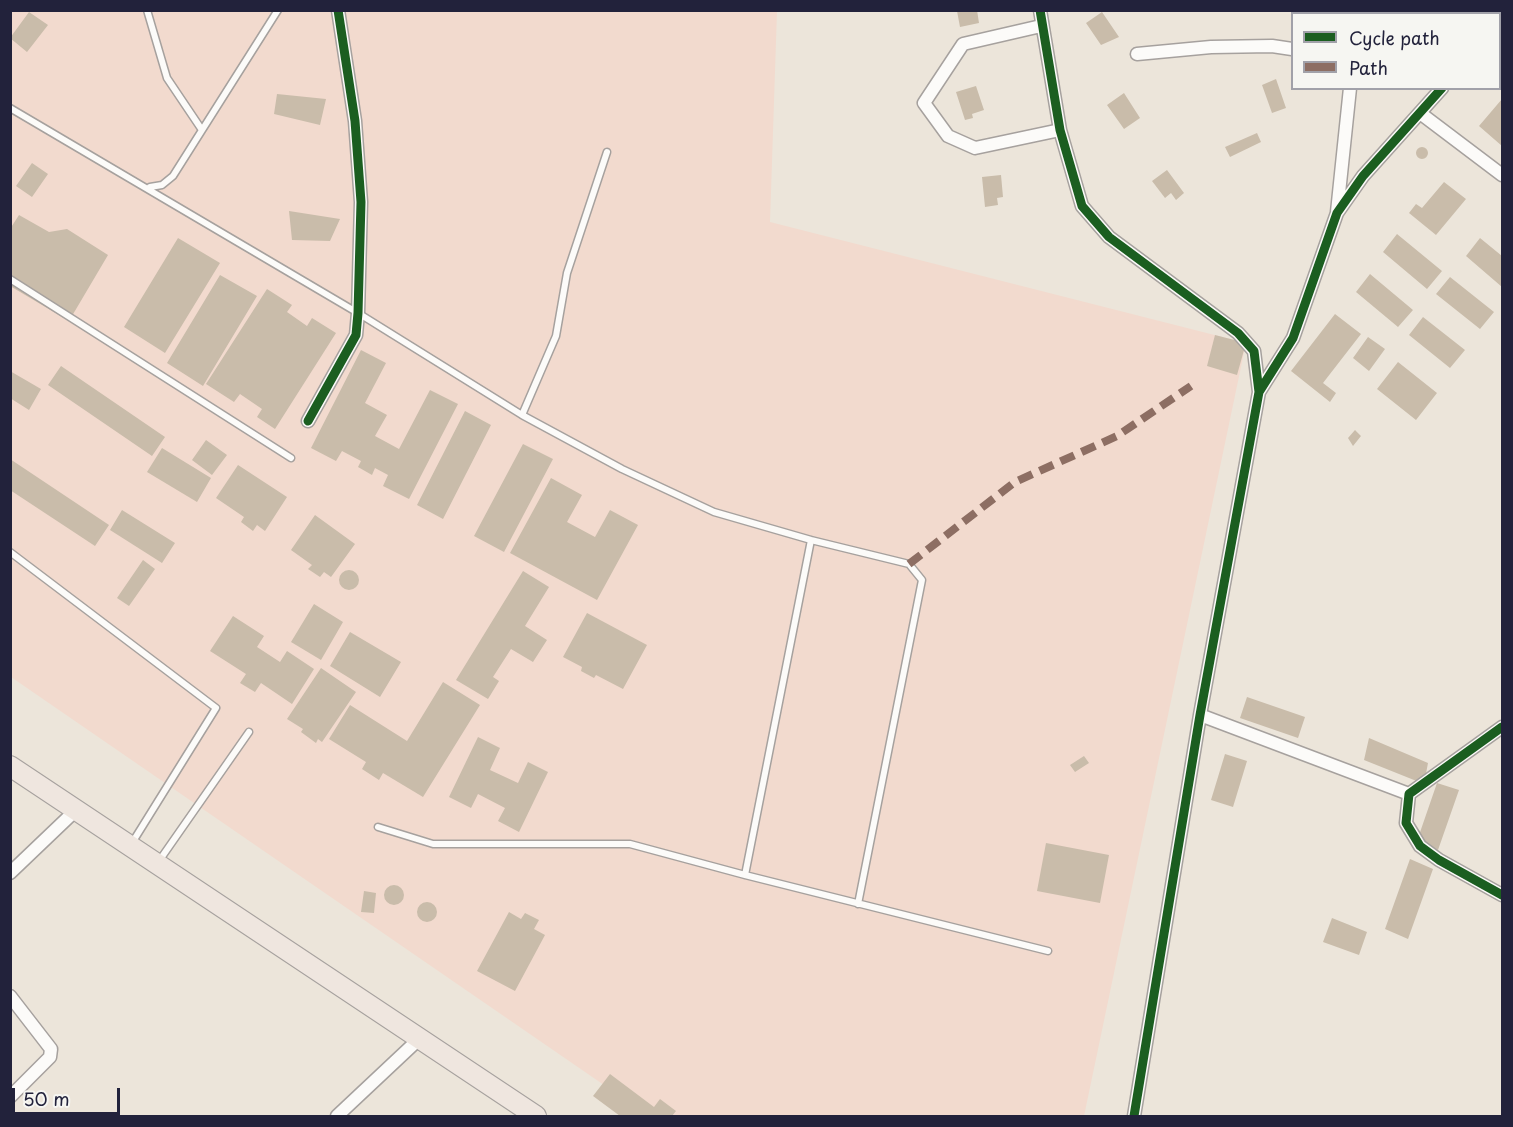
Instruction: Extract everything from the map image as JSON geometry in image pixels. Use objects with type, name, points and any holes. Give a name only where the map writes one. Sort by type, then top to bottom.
[{"type":"main road","points":[[10,766],[536,1116]]},
{"type":"street","points":[[308,422],[356,335],[358,313],[360,191],[355,121],[338,10]]},
{"type":"street","points":[[1040,10],[1060,130],[1082,206],[1109,237],[1238,333],[1254,351],[1259,392],[1200,715],[1134,1116]]},
{"type":"street","points":[[1041,26],[963,44],[924,103],[948,136],[975,148],[1060,130]]},
{"type":"street","points":[[1137,54],[1211,46],[1272,46],[1291,49]]},
{"type":"street","points":[[1259,392],[1293,338],[1337,213],[1350,90]]},
{"type":"street","points":[[1337,213],[1363,176],[1440,90]]},
{"type":"street","points":[[1420,113],[1503,175]]},
{"type":"street","points":[[1200,715],[1409,794]]},
{"type":"street","points":[[1503,728],[1409,794],[1406,823],[1420,846],[1439,860],[1503,895]]},
{"type":"street","points":[[10,873],[76,810]]},
{"type":"street","points":[[10,996],[51,1049],[50,1057],[10,1097]]},
{"type":"street","points":[[337,1116],[419,1039]]},
{"type":"lane","points":[[147,10],[167,78],[202,130]]},
{"type":"lane","points":[[149,188],[162,185],[173,176],[278,10]]},
{"type":"lane","points":[[10,108],[358,313],[522,415],[622,469],[714,512],[811,540],[909,564],[922,580],[858,904]]},
{"type":"lane","points":[[522,415],[556,336],[567,273],[607,152]]},
{"type":"lane","points":[[10,279],[291,458]]},
{"type":"lane","points":[[745,875],[811,540]]},
{"type":"lane","points":[[10,552],[216,708],[130,846]]},
{"type":"lane","points":[[157,864],[249,732]]},
{"type":"lane","points":[[378,827],[433,844],[630,844],[1048,951]]},
{"type":"shaded area","points":[[11,11],[777,11],[770,222],[1246,343],[1084,1116],[649,1116],[11,677]]},
{"type":"building","points":[[977,10],[979,23],[960,27],[957,11]]},
{"type":"building","points":[[29,12],[48,25],[27,52],[10,38]]},
{"type":"building","points":[[1102,12],[1119,37],[1101,45],[1086,23]]},
{"type":"building","points":[[1276,79],[1286,108],[1272,113],[1262,85]]},
{"type":"building","points":[[976,86],[984,110],[972,114],[973,118],[965,120],[956,92]]},
{"type":"building","points":[[1124,93],[1140,118],[1124,129],[1107,105]]},
{"type":"building","points":[[277,94],[326,99],[320,125],[274,114]]},
{"type":"building","points":[[1502,99],[1502,146],[1479,126]]},
{"type":"building","points":[[1257,133],[1261,142],[1230,157],[1225,147]]},
{"type":"building","points":[[1424,147],[1427,148],[1427,158],[1420,159],[1417,158],[1416,151],[1417,148]]},
{"type":"building","points":[[32,163],[48,174],[32,197],[16,186]]},
{"type":"building","points":[[1167,170],[1184,193],[1176,200],[1171,193],[1165,198],[1152,181]]},
{"type":"building","points":[[1001,175],[1003,197],[997,198],[998,205],[985,207],[982,177]]},
{"type":"building","points":[[1444,182],[1466,199],[1436,235],[1409,213],[1416,204],[1422,208]]},
{"type":"building","points":[[289,211],[340,219],[330,241],[292,240]]},
{"type":"building","points":[[19,215],[49,232],[67,229],[108,255],[69,321],[10,286],[10,229]]},
{"type":"building","points":[[1397,234],[1442,271],[1427,289],[1383,252]]},
{"type":"building","points":[[178,238],[220,263],[165,353],[124,327]]},
{"type":"building","points":[[1480,238],[1502,256],[1502,287],[1466,256]]},
{"type":"building","points":[[1370,274],[1413,310],[1398,327],[1356,292]]},
{"type":"building","points":[[220,275],[257,296],[203,386],[167,363]]},
{"type":"building","points":[[1450,277],[1494,312],[1480,329],[1436,294]]},
{"type":"building","points":[[267,289],[292,305],[287,312],[307,326],[312,318],[336,333],[275,429],[257,417],[262,409],[240,394],[234,402],[206,384]]},
{"type":"building","points":[[1335,314],[1361,334],[1323,383],[1336,393],[1330,402],[1291,371]]},
{"type":"building","points":[[1423,317],[1465,350],[1450,368],[1409,335]]},
{"type":"building","points":[[1215,335],[1246,343],[1237,375],[1207,366]]},
{"type":"building","points":[[1368,337],[1385,349],[1369,371],[1353,358]]},
{"type":"building","points":[[361,350],[386,363],[365,403],[387,415],[375,436],[399,449],[430,390],[458,404],[409,499],[383,486],[388,475],[375,468],[372,475],[358,467],[361,461],[342,451],[336,461],[311,448]]},
{"type":"building","points":[[1398,362],[1437,393],[1416,420],[1377,389]]},
{"type":"building","points":[[61,366],[165,437],[152,456],[48,385]]},
{"type":"building","points":[[10,371],[41,389],[29,410],[10,398]]},
{"type":"building","points":[[465,411],[491,425],[443,519],[417,505]]},
{"type":"building","points":[[1355,430],[1361,436],[1353,446],[1348,438]]},
{"type":"building","points":[[206,440],[227,455],[212,475],[192,460]]},
{"type":"building","points":[[523,444],[553,459],[504,552],[474,536]]},
{"type":"building","points":[[162,448],[211,478],[197,502],[147,472]]},
{"type":"building","points":[[10,459],[109,525],[95,546],[10,490]]},
{"type":"building","points":[[238,465],[287,497],[265,531],[257,525],[253,531],[241,522],[244,517],[216,498]]},
{"type":"building","points":[[551,478],[582,495],[567,522],[595,537],[610,510],[638,525],[597,600],[510,553]]},
{"type":"building","points":[[122,510],[175,543],[162,563],[110,530]]},
{"type":"building","points":[[315,515],[355,544],[331,577],[324,572],[320,577],[308,569],[312,565],[291,550]]},
{"type":"building","points":[[143,560],[155,569],[129,606],[117,598]]},
{"type":"building","points":[[345,570],[353,570],[359,576],[359,584],[353,590],[345,590],[339,584],[339,576]]},
{"type":"building","points":[[523,571],[549,587],[525,626],[547,640],[533,662],[511,649],[493,677],[499,681],[488,699],[456,680]]},
{"type":"building","points":[[314,604],[343,622],[321,660],[291,642]]},
{"type":"building","points":[[587,613],[647,645],[623,689],[596,675],[594,678],[581,671],[582,667],[563,657]]},
{"type":"building","points":[[233,616],[264,636],[257,647],[280,662],[287,651],[314,669],[292,704],[261,683],[255,692],[240,683],[246,674],[210,651]]},
{"type":"building","points":[[350,632],[401,662],[380,697],[330,666]]},
{"type":"building","points":[[321,668],[356,692],[322,742],[318,739],[316,743],[301,732],[303,729],[287,719]]},
{"type":"building","points":[[443,682],[480,705],[423,797],[383,773],[379,780],[362,769],[366,762],[329,739],[350,705],[407,741]]},
{"type":"building","points":[[1247,697],[1305,717],[1298,738],[1240,718]]},
{"type":"building","points":[[478,737],[500,748],[490,770],[518,783],[528,762],[548,772],[519,832],[498,821],[505,808],[478,794],[471,808],[449,797]]},
{"type":"building","points":[[1369,738],[1428,763],[1424,784],[1364,760]]},
{"type":"building","points":[[1225,754],[1247,761],[1233,807],[1211,800]]},
{"type":"building","points":[[1084,756],[1089,763],[1075,772],[1070,765]]},
{"type":"building","points":[[1437,783],[1459,790],[1438,850],[1417,841]]},
{"type":"building","points":[[1046,843],[1109,855],[1100,903],[1037,891]]},
{"type":"building","points":[[1410,859],[1433,869],[1408,939],[1385,929]]},
{"type":"building","points":[[390,885],[398,885],[404,891],[404,899],[398,905],[390,905],[384,899],[384,891]]},
{"type":"building","points":[[364,891],[376,893],[374,913],[361,912]]},
{"type":"building","points":[[423,902],[431,902],[437,908],[437,916],[431,922],[423,922],[417,916],[417,908]]},
{"type":"building","points":[[509,912],[521,919],[525,913],[539,920],[534,929],[545,935],[515,991],[477,971]]},
{"type":"building","points":[[1332,918],[1367,932],[1359,955],[1323,942]]},
{"type":"building","points":[[610,1074],[654,1107],[660,1099],[676,1111],[672,1116],[620,1116],[593,1096]]},
{"type":"marked path","points":[[909,564],[1015,482],[1117,436],[1191,386]]},
{"type":"cycle path","points":[[308,421],[356,335],[358,313],[361,202],[355,121],[338,10]]},
{"type":"cycle path","points":[[1040,10],[1060,130],[1082,206],[1109,237],[1238,333],[1254,351],[1259,392]]},
{"type":"cycle path","points":[[1134,1116],[1200,715],[1259,392],[1293,338],[1337,213],[1363,176],[1440,90]]},
{"type":"cycle path","points":[[1502,727],[1409,794],[1406,823],[1420,846],[1439,860],[1502,895]]}]
